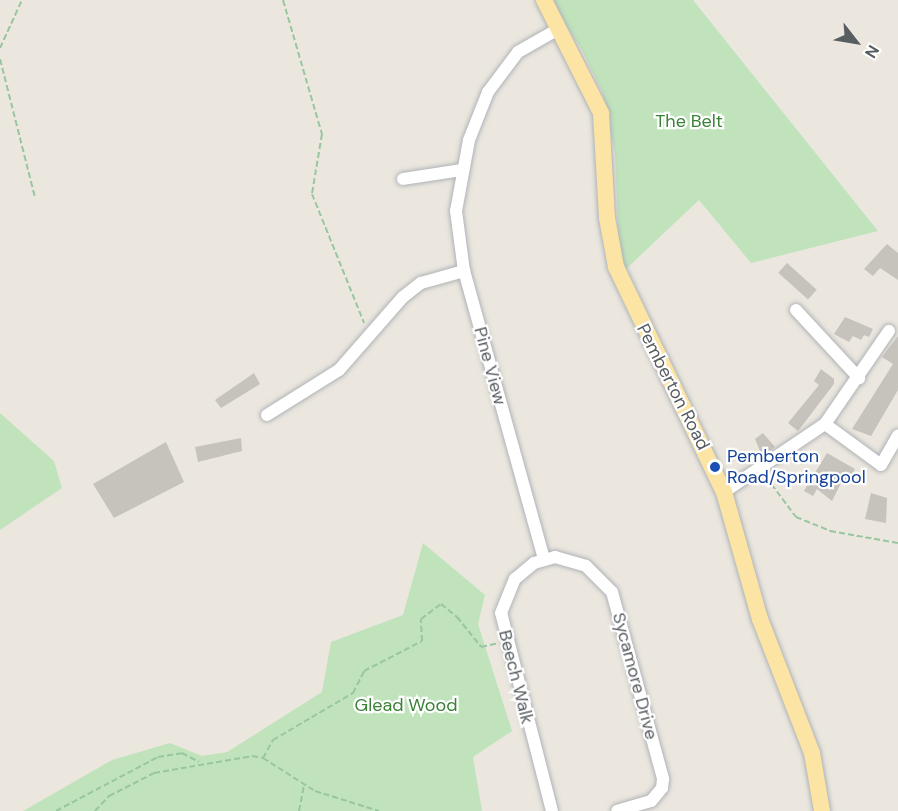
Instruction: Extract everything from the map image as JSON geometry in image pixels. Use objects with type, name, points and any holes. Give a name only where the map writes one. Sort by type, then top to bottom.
[{"type":"main road","name":"Pemberton Road","points":[[544,0],[601,113],[607,218],[616,267],[724,492],[760,619],[812,753],[822,811]]},
{"type":"street","name":"Pine View","points":[[544,559],[464,271],[456,211],[462,170],[478,116],[499,74],[519,52],[560,28]]},
{"type":"street","points":[[404,179],[462,170]]},
{"type":"street","points":[[267,415],[325,381],[356,355],[403,297],[421,283],[464,271]]},
{"type":"street","points":[[796,310],[859,378]]},
{"type":"street","points":[[724,492],[825,424],[859,378],[889,331]]},
{"type":"street","points":[[825,424],[881,465],[898,436]]},
{"type":"street","name":"Sycamore Drive","points":[[544,559],[565,558],[586,566],[612,592],[663,779],[662,788],[651,801],[617,811]]},
{"type":"street","name":"Beech Walk","points":[[544,559],[524,570],[508,590],[501,613],[506,641],[552,811]]},
{"type":"path","points":[[0,48],[22,0]]},
{"type":"path","points":[[283,0],[322,134],[312,194],[370,337]]},
{"type":"path","points":[[0,59],[35,197]]},
{"type":"path","points":[[760,467],[780,500],[796,518],[830,531],[898,543]]},
{"type":"path","points":[[263,758],[273,740],[353,693],[364,671],[422,640],[421,619],[441,604],[457,617],[481,647],[506,641]]},
{"type":"path","points":[[56,811],[158,757],[182,753],[200,763]]},
{"type":"path","points":[[95,811],[109,796],[154,773],[200,763],[263,758],[304,786],[338,801],[379,811]]},
{"type":"path","points":[[299,811],[304,786]]},
{"type":"green space","name":"The Belt","points":[[550,0],[693,0],[878,231],[751,263],[699,200],[626,269],[619,246],[615,153],[603,94],[582,50]]},
{"type":"green space","points":[[0,413],[54,461],[62,488],[0,530]]},
{"type":"green space","name":"Glead Wood","points":[[423,543],[485,595],[478,624],[512,731],[473,757],[482,811],[23,811],[112,760],[170,743],[202,756],[227,752],[322,692],[331,642],[403,615]]},
{"type":"building","points":[[887,244],[898,253],[898,280],[880,268],[873,276],[864,269]]},
{"type":"building","points":[[787,263],[817,290],[808,299],[778,273]]},
{"type":"building","points":[[845,317],[873,329],[869,337],[864,335],[861,340],[853,336],[849,342],[834,334]]},
{"type":"building","points":[[898,336],[898,390],[871,436],[852,429],[893,364],[882,357]]},
{"type":"building","points":[[821,369],[834,379],[834,384],[798,431],[788,423],[819,385],[814,381]]},
{"type":"building","points":[[254,373],[260,384],[221,408],[215,400]]},
{"type":"building","points":[[763,433],[775,447],[762,456],[755,439]]},
{"type":"building","points":[[241,438],[242,451],[198,462],[195,447]]},
{"type":"building","points":[[166,442],[184,482],[114,518],[93,484]]},
{"type":"building","points":[[827,453],[855,469],[848,482],[843,479],[832,501],[817,489],[813,496],[804,491]]},
{"type":"building","points":[[871,493],[887,498],[886,523],[865,519]]},
{"type":"place","name":"Pemberton Road/Springpool","points":[[715,467]]}]
